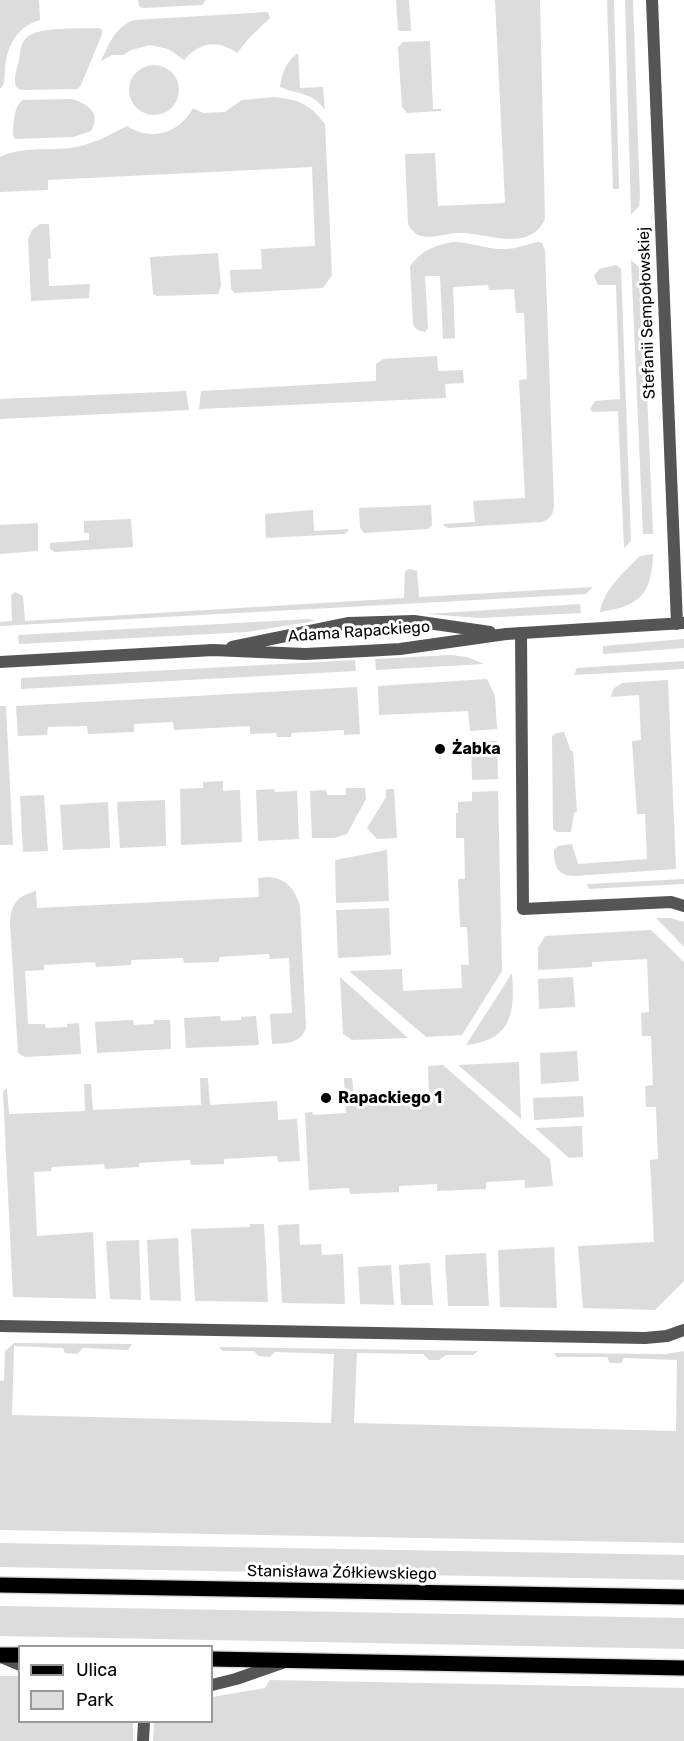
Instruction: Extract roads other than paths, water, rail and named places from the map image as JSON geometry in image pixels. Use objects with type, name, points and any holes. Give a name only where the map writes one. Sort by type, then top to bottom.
[{"type":"main road","name":"Stanisława Żółkiewskiego","points":[[0,1585],[684,1597]]},
{"type":"main road","points":[[0,1656],[18,1655]]},
{"type":"main road","points":[[213,1659],[684,1668]]},
{"type":"street","name":"Stefanii Sempołowskiej","points":[[652,0],[680,624]]},
{"type":"street","name":"Adama Rapackiego","points":[[213,650],[349,623],[414,621],[506,634]]},
{"type":"street","name":"Adama Rapackiego","points":[[0,662],[213,650],[305,654],[400,649],[506,634],[680,624]]},
{"type":"street","points":[[521,633],[523,909],[671,902],[684,906]]},
{"type":"street","points":[[0,1326],[645,1338],[667,1336],[684,1330]]},
{"type":"street","points":[[0,1656],[18,1664]]},
{"type":"street","points":[[213,1685],[289,1660]]},
{"type":"street","points":[[143,1741],[144,1723]]},
{"type":"place","name":"Żabka","points":[[440,749]]},
{"type":"place","name":"Rapackiego 1","points":[[326,1098]]}]
